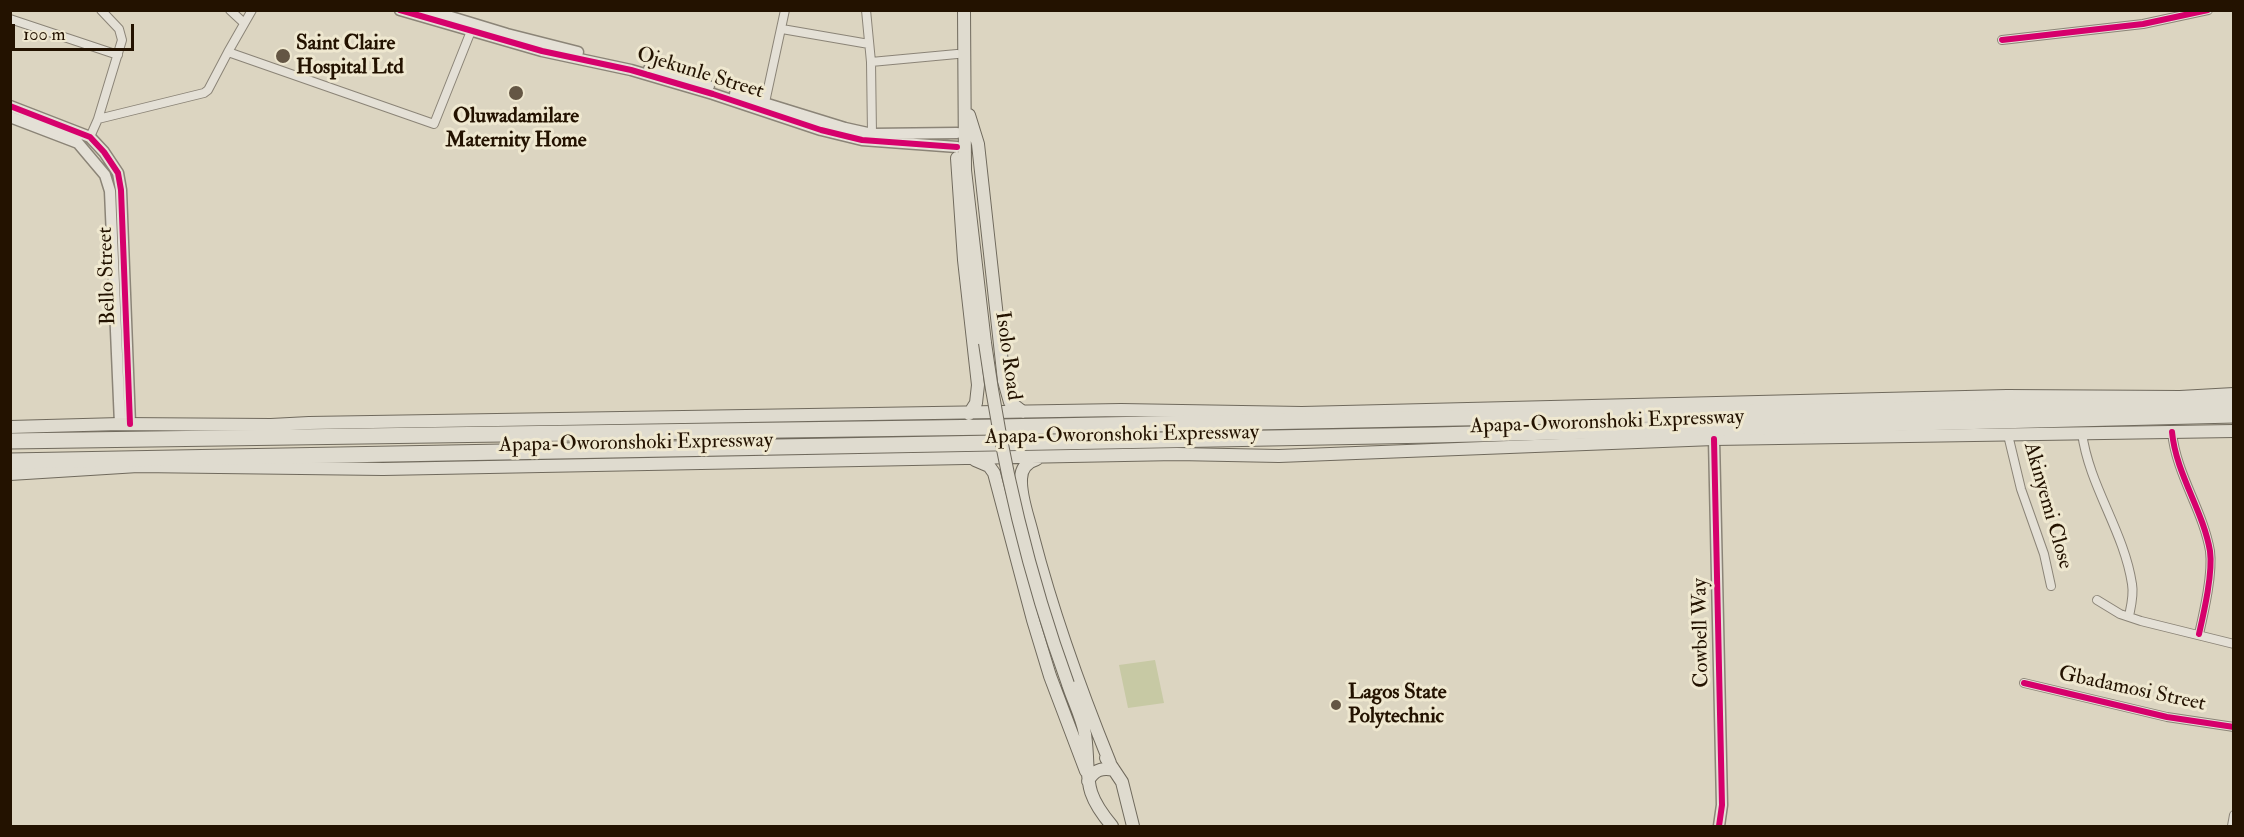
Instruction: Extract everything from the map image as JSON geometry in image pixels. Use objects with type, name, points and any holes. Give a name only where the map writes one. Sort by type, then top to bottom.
[{"type":"highway","name":"Apapa-Oworonshoki Expressway","points":[[10,441],[998,427],[2234,403]]},
{"type":"highway","name":"Apapa-Oworonshoki Expressway","points":[[10,461],[1422,435],[2234,415]]},
{"type":"main road","points":[[957,10],[959,211],[978,385],[975,407],[969,414]]},
{"type":"main road","name":"Isolo Road","points":[[964,10],[965,170],[992,396],[1006,471],[1047,626],[1084,731]]},
{"type":"main road","points":[[965,101],[978,144],[1004,381],[1010,402],[1023,412]]},
{"type":"main road","points":[[957,133],[965,170]]},
{"type":"main road","name":"Apapa-Oworonshoki Expressway","points":[[10,427],[125,424],[271,425],[1132,410],[1262,413],[2007,396],[2180,397],[2234,394]]},
{"type":"main road","name":"Apapa-Oworonshoki Expressway","points":[[10,474],[138,466],[383,469],[1176,454],[1279,456],[1714,439],[2234,431]]},
{"type":"main road","points":[[1040,458],[1029,462],[1022,472],[1021,481],[1026,508],[1055,616],[1112,766]]},
{"type":"main road","points":[[974,459],[989,466],[994,473],[1043,654],[1087,776],[1093,801],[1109,823],[1120,818],[1128,806]]},
{"type":"main road","points":[[1084,731],[1087,776]]},
{"type":"main road","points":[[1084,731],[1112,766],[1122,783],[1133,826]]},
{"type":"main road","points":[[1087,776],[1112,766]]},
{"type":"street","points":[[10,106],[90,136],[98,119],[118,55],[122,34],[101,10]]},
{"type":"street","points":[[230,10],[244,23]]},
{"type":"street","points":[[98,119],[204,93],[208,90],[252,10]]},
{"type":"street","name":"Ojekunle Street","points":[[400,10],[677,76],[821,130],[862,140],[957,147]]},
{"type":"street","name":"Ojekunle Street","points":[[428,10],[472,28]]},
{"type":"street","points":[[866,10],[871,62],[872,134]]},
{"type":"street","points":[[2002,40],[2143,24],[2208,10]]},
{"type":"street","points":[[764,107],[784,11]]},
{"type":"street","points":[[10,18],[118,55]]},
{"type":"street","points":[[228,52],[434,124],[472,28]]},
{"type":"street","points":[[782,29],[869,44]]},
{"type":"street","points":[[871,62],[957,54]]},
{"type":"street","name":"Ojekunle Street","points":[[764,107],[872,134],[957,133]]},
{"type":"street","name":"Bello Street","points":[[10,117],[78,143],[105,175],[110,191],[125,424]]},
{"type":"street","name":"Bello Street","points":[[90,136],[118,172],[121,190],[125,424]]},
{"type":"street","points":[[2172,432],[2183,475],[2194,500],[2210,553],[2205,606],[2199,634]]},
{"type":"street","points":[[2082,433],[2088,459],[2130,575],[2132,594],[2129,616]]},
{"type":"street","name":"Akinyemi Close","points":[[2008,435],[2021,489],[2044,554],[2051,586]]},
{"type":"street","name":"Cowbell Way","points":[[1714,439],[1722,806],[1719,826]]},
{"type":"street","points":[[2097,600],[2120,614],[2234,644]]},
{"type":"street","name":"Gbadamosi Street","points":[[2024,683],[2167,717],[2234,727]]},
{"type":"street","points":[[2232,826],[2234,815]]},
{"type":"green space","points":[[1155,660],[1164,703],[1128,708],[1119,665]]},
{"type":"cycle path","points":[[400,10],[542,51],[631,70],[713,94],[821,130],[862,140],[957,147]]},
{"type":"cycle path","points":[[2002,40],[2143,24],[2208,10]]},
{"type":"cycle path","points":[[10,106],[90,137],[104,152],[118,173],[121,190],[130,424]]},
{"type":"cycle path","points":[[2172,432],[2179,463],[2202,521],[2210,551],[2209,581],[2199,634]]},
{"type":"cycle path","points":[[1714,439],[1722,805],[1719,826]]},
{"type":"cycle path","points":[[2024,683],[2167,717],[2234,727]]},
{"type":"place","name":"Saint Claire Hospital Ltd","points":[[283,56]]},
{"type":"place","name":"Oluwadamilare Maternity Home","points":[[516,93]]},
{"type":"place","name":"Lagos State Polytechnic","points":[[1336,705]]}]
